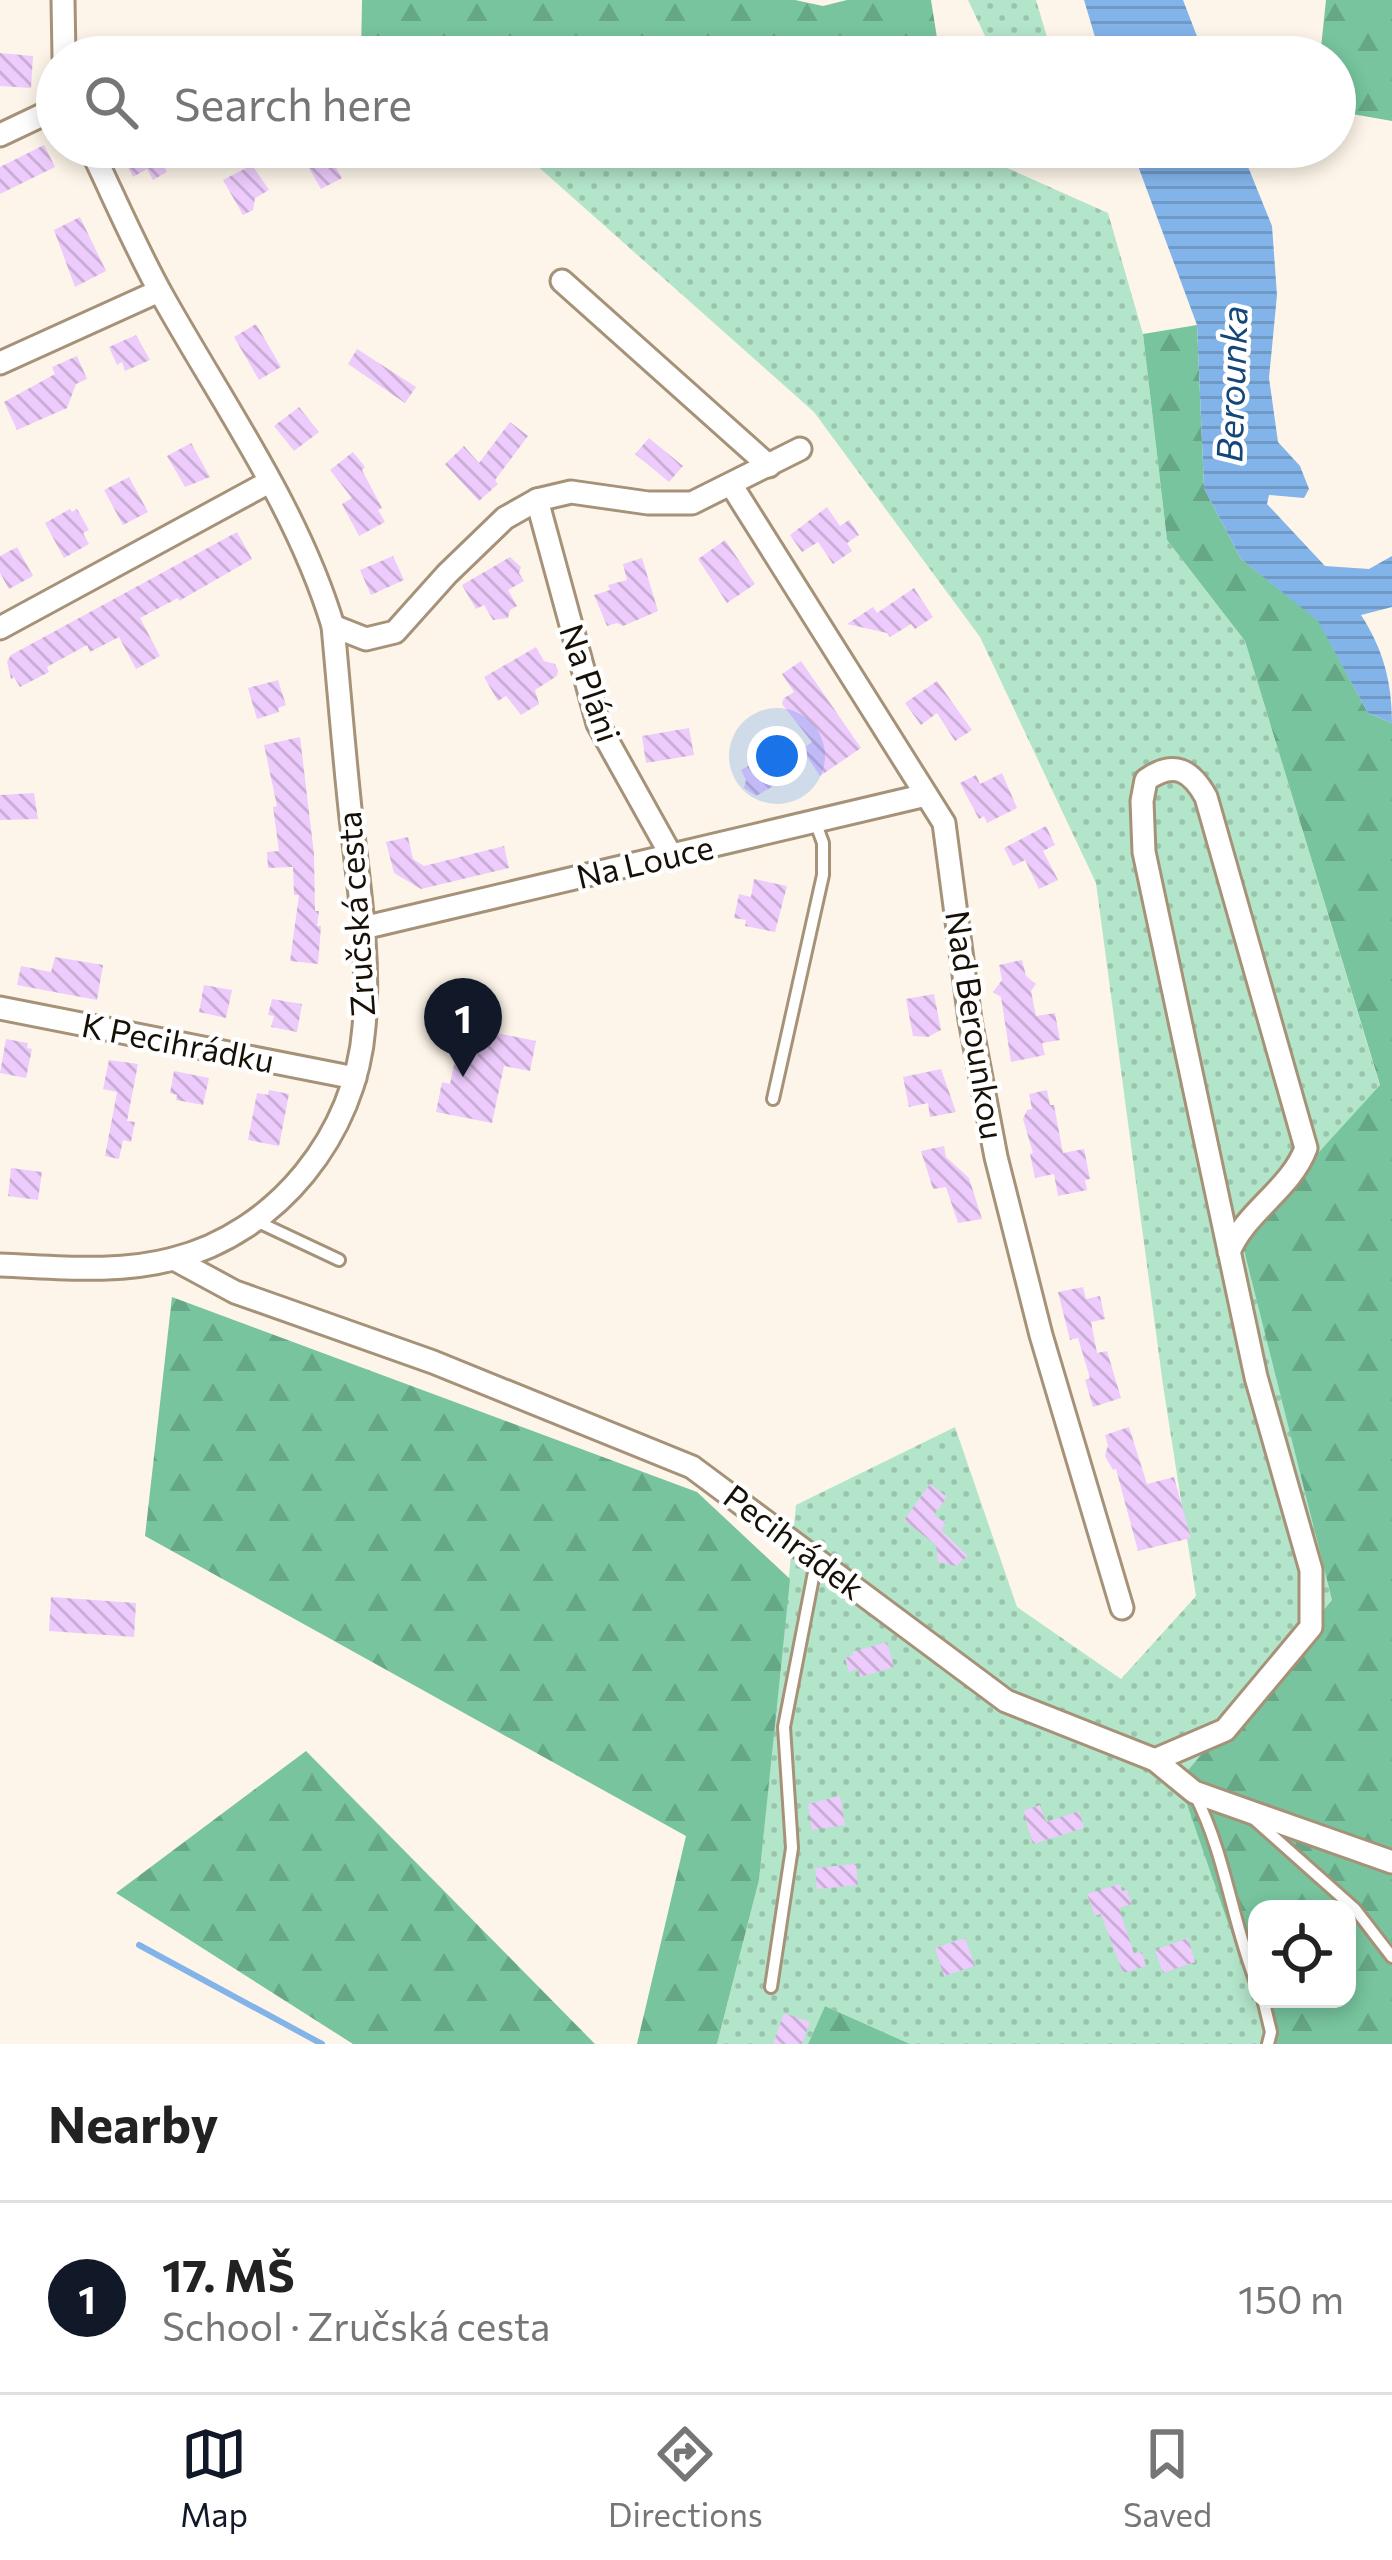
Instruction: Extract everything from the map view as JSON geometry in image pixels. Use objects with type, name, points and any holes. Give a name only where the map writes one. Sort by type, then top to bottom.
[{"type":"street","points":[[64,0],[64,36]]},
{"type":"street","points":[[0,135],[36,118]]},
{"type":"street","name":"Zručská cesta","points":[[0,1265],[124,1268],[174,1259],[218,1244],[256,1221],[319,1156],[355,1078],[364,1026],[363,928],[333,626],[316,575],[269,482],[159,291],[100,168]]},
{"type":"street","points":[[562,280],[769,466]]},
{"type":"street","points":[[0,363],[159,291]]},
{"type":"street","points":[[333,626],[367,639],[395,632],[505,518],[537,500],[571,492],[648,502],[692,502],[732,487],[800,449]]},
{"type":"street","points":[[0,628],[269,482]]},
{"type":"street","name":"Nad Berounkou","points":[[732,487],[944,824],[970,1020],[996,1157],[1041,1335],[1122,1608]]},
{"type":"street","name":"Na Pláni","points":[[537,500],[598,724],[671,855]]},
{"type":"street","points":[[1155,1760],[1225,1730],[1311,1628],[1311,1570],[1256,1377],[1229,1252],[1144,852],[1146,780],[1161,770],[1178,768],[1193,775],[1206,797],[1306,1148],[1300,1164],[1237,1232],[1229,1252]]},
{"type":"street","name":"Na Louce","points":[[363,928],[926,795]]},
{"type":"street","name":"K Pecihrádku","points":[[0,1008],[355,1078]]},
{"type":"street","name":"Pecihrádek","points":[[174,1259],[235,1292],[433,1362],[692,1467],[1006,1701],[1155,1760],[1194,1792],[1392,1862]]},
{"type":"lane","points":[[773,1099],[823,875],[823,843],[816,824]]},
{"type":"lane","points":[[256,1221],[339,1260]]},
{"type":"lane","points":[[771,1987],[792,1848],[784,1727],[817,1559]]},
{"type":"lane","points":[[1194,1792],[1214,1832],[1248,1963]]},
{"type":"lane","points":[[1246,1812],[1355,1909],[1392,1958]]},
{"type":"lane","points":[[1265,2008],[1271,2032],[1268,2044]]},
{"type":"green space","points":[[362,0],[795,0],[823,6],[847,0],[931,0],[937,36],[361,36]]},
{"type":"green space","points":[[968,0],[1036,0],[1047,36],[985,36]]},
{"type":"green space","points":[[1326,0],[1392,0],[1392,121],[1356,115],[1356,36],[1322,36]]},
{"type":"green space","points":[[540,168],[1007,168],[1108,213],[1143,334],[1167,540],[1245,641],[1380,1086],[1242,1238],[1332,1600],[1180,1781],[1248,1981],[1248,2008],[1257,2008],[1265,2031],[1260,2044],[910,2044],[825,2006],[808,2044],[717,2044],[759,1880],[796,1505],[955,1427],[1017,1607],[1121,1679],[1196,1596],[1096,883],[980,637],[814,412]]},
{"type":"green space","points":[[1197,325],[1204,488],[1241,559],[1318,620],[1368,713],[1392,723],[1392,2044],[1260,2044],[1265,2030],[1257,2008],[1356,2008],[1356,1900],[1248,1900],[1248,1981],[1179,1781],[1332,1600],[1241,1238],[1380,1085],[1245,641],[1167,540],[1143,334]]},
{"type":"green space","points":[[172,1297],[697,1492],[790,1579],[759,1880],[717,2044],[637,2044],[686,1836],[145,1536]]},
{"type":"green space","points":[[306,1751],[595,2044],[353,2044],[116,1893]]},
{"type":"green space","points":[[825,2006],[910,2044],[808,2044]]},
{"type":"water","points":[[1084,0],[1183,0],[1197,36],[1095,36]]},
{"type":"water","name":"Berounka","points":[[1139,168],[1249,168],[1272,226],[1277,295],[1269,378],[1278,442],[1300,466],[1309,489],[1304,498],[1269,495],[1267,504],[1325,566],[1369,569],[1392,556],[1392,607],[1361,615],[1385,666],[1392,723],[1368,713],[1318,621],[1241,559],[1204,488],[1197,325]]},
{"type":"building","points":[[0,53],[33,56],[31,88],[0,86]]},
{"type":"building","points":[[36,149],[36,168],[53,168],[0,194],[0,167]]},
{"type":"building","points":[[128,168],[165,168],[167,172],[153,180],[147,169],[133,177]]},
{"type":"building","points":[[254,168],[269,190],[255,198],[253,210],[243,215],[223,180]]},
{"type":"building","points":[[309,168],[336,168],[342,178],[321,189]]},
{"type":"building","points":[[80,217],[106,271],[75,287],[54,230]]},
{"type":"building","points":[[256,324],[281,367],[259,380],[234,337]]},
{"type":"building","points":[[136,335],[150,360],[125,371],[109,347]]},
{"type":"building","points":[[357,349],[416,387],[405,403],[348,364]]},
{"type":"building","points":[[77,356],[87,379],[76,384],[67,408],[17,430],[4,402],[55,374],[52,367]]},
{"type":"building","points":[[299,407],[319,432],[294,451],[274,426]]},
{"type":"building","points":[[510,422],[528,436],[495,480],[498,484],[479,501],[445,464],[464,446],[479,463]]},
{"type":"building","points":[[649,438],[683,466],[669,482],[635,454]]},
{"type":"building","points":[[191,443],[210,477],[185,487],[167,456]]},
{"type":"building","points":[[353,452],[365,467],[362,470],[385,522],[359,536],[342,504],[352,498],[330,470]]},
{"type":"building","points":[[129,477],[148,512],[123,525],[104,490]]},
{"type":"building","points":[[827,507],[840,526],[849,520],[859,535],[847,543],[852,551],[833,564],[818,542],[802,552],[790,535]]},
{"type":"building","points":[[77,509],[89,530],[83,533],[89,544],[64,558],[45,523]]},
{"type":"building","points":[[237,532],[252,559],[140,618],[160,656],[136,669],[119,637],[90,652],[87,645],[20,687],[11,679],[7,662],[11,655]]},
{"type":"building","points":[[725,540],[755,584],[727,603],[698,559]]},
{"type":"building","points":[[17,547],[33,576],[9,589],[0,573],[0,556]]},
{"type":"building","points":[[393,556],[404,580],[371,595],[360,570]]},
{"type":"building","points":[[510,557],[521,567],[524,581],[508,590],[517,606],[508,618],[493,620],[484,605],[476,609],[462,585]]},
{"type":"building","points":[[642,558],[658,611],[623,626],[607,626],[594,595],[627,580],[623,564]]},
{"type":"building","points":[[914,588],[933,617],[915,629],[911,624],[890,637],[847,624],[873,607],[877,613]]},
{"type":"building","points":[[536,647],[544,661],[555,664],[557,676],[535,690],[539,704],[521,715],[506,696],[498,701],[484,677]]},
{"type":"building","points":[[801,661],[861,748],[820,776],[802,749],[812,742],[782,704],[794,692],[782,674]]},
{"type":"building","points":[[278,680],[286,705],[257,719],[248,688]]},
{"type":"building","points":[[937,681],[972,730],[955,741],[937,713],[921,725],[905,703]]},
{"type":"building","points":[[689,728],[694,755],[646,763],[642,736]]},
{"type":"building","points":[[300,737],[314,854],[315,911],[319,911],[317,926],[321,926],[318,964],[290,961],[299,895],[294,895],[293,867],[268,868],[267,852],[279,851],[273,807],[277,806],[264,745]]},
{"type":"building","points":[[776,750],[788,770],[773,779],[777,784],[756,796],[744,788],[741,770]]},
{"type":"building","points":[[1002,773],[1017,808],[987,823],[984,816],[979,819],[960,783],[976,775],[980,784]]},
{"type":"building","points":[[34,793],[38,819],[0,820],[0,795]]},
{"type":"building","points":[[1046,826],[1055,845],[1043,851],[1058,880],[1039,889],[1025,860],[1013,866],[1004,848]]},
{"type":"building","points":[[408,837],[413,859],[424,866],[504,846],[509,868],[421,889],[394,873],[386,842]]},
{"type":"building","points":[[754,879],[787,886],[775,932],[745,926],[746,920],[734,918],[739,894],[751,897]]},
{"type":"building","points":[[55,957],[103,965],[97,1000],[17,985],[21,966],[51,972]]},
{"type":"building","points":[[1022,960],[1026,976],[1036,984],[1031,991],[1036,1016],[1055,1013],[1060,1040],[1042,1043],[1045,1055],[1011,1062],[1001,997],[993,992],[1002,980],[999,965]]},
{"type":"building","points":[[204,985],[232,990],[226,1018],[199,1012]]},
{"type":"building","points":[[934,994],[941,1030],[928,1037],[913,1036],[906,999]]},
{"type":"building","points":[[272,999],[302,1004],[297,1032],[271,1027]]},
{"type":"building","points":[[462,1026],[536,1041],[530,1071],[504,1066],[492,1123],[436,1112],[442,1082],[450,1084]]},
{"type":"building","points":[[6,1039],[28,1043],[27,1048],[32,1049],[26,1078],[0,1073]]},
{"type":"building","points":[[109,1060],[138,1064],[127,1121],[135,1122],[131,1142],[123,1140],[119,1159],[105,1156],[117,1092],[103,1089]]},
{"type":"building","points":[[941,1069],[956,1112],[930,1117],[928,1103],[909,1107],[903,1077]]},
{"type":"building","points":[[174,1071],[209,1078],[203,1105],[176,1100],[177,1095],[170,1093]]},
{"type":"building","points":[[269,1090],[289,1094],[279,1146],[248,1140],[257,1093],[268,1095]]},
{"type":"building","points":[[1047,1090],[1063,1153],[1084,1149],[1090,1179],[1085,1180],[1087,1190],[1058,1196],[1054,1174],[1035,1178],[1023,1119],[1032,1109],[1029,1094]]},
{"type":"building","points":[[944,1146],[946,1157],[969,1178],[982,1219],[958,1223],[946,1187],[933,1189],[921,1151]]},
{"type":"building","points":[[11,1168],[42,1172],[38,1200],[8,1196]]},
{"type":"building","points":[[1083,1287],[1086,1299],[1100,1296],[1105,1319],[1091,1322],[1097,1353],[1107,1351],[1121,1398],[1093,1407],[1078,1338],[1070,1340],[1058,1292]]},
{"type":"building","points":[[1129,1427],[1147,1484],[1174,1477],[1191,1538],[1138,1551],[1116,1469],[1105,1456],[1105,1435]]},
{"type":"building","points":[[930,1484],[947,1497],[934,1515],[946,1523],[941,1530],[968,1556],[956,1566],[938,1562],[936,1545],[904,1520]]},
{"type":"building","points":[[51,1597],[136,1603],[134,1637],[49,1631]]},
{"type":"building","points":[[887,1642],[894,1667],[860,1677],[858,1669],[849,1672],[845,1658],[852,1652]]},
{"type":"building","points":[[840,1796],[845,1825],[812,1830],[808,1804]]},
{"type":"building","points":[[1040,1805],[1046,1822],[1079,1811],[1084,1828],[1033,1844],[1023,1811]]},
{"type":"building","points":[[856,1864],[858,1885],[817,1889],[815,1868]]},
{"type":"building","points":[[1120,1884],[1132,1904],[1119,1908],[1134,1954],[1142,1952],[1146,1966],[1123,1973],[1101,1914],[1095,1916],[1087,1894]]},
{"type":"building","points":[[965,1938],[975,1966],[944,1976],[935,1948]]},
{"type":"building","points":[[1188,1938],[1195,1962],[1163,1973],[1155,1950]]},
{"type":"building","points":[[784,2013],[810,2022],[802,2044],[773,2044]]},
{"type":"waterway","points":[[139,1945],[322,2044]]},
{"type":"place","name":"17. MŠ","points":[[463,1077]]}]
